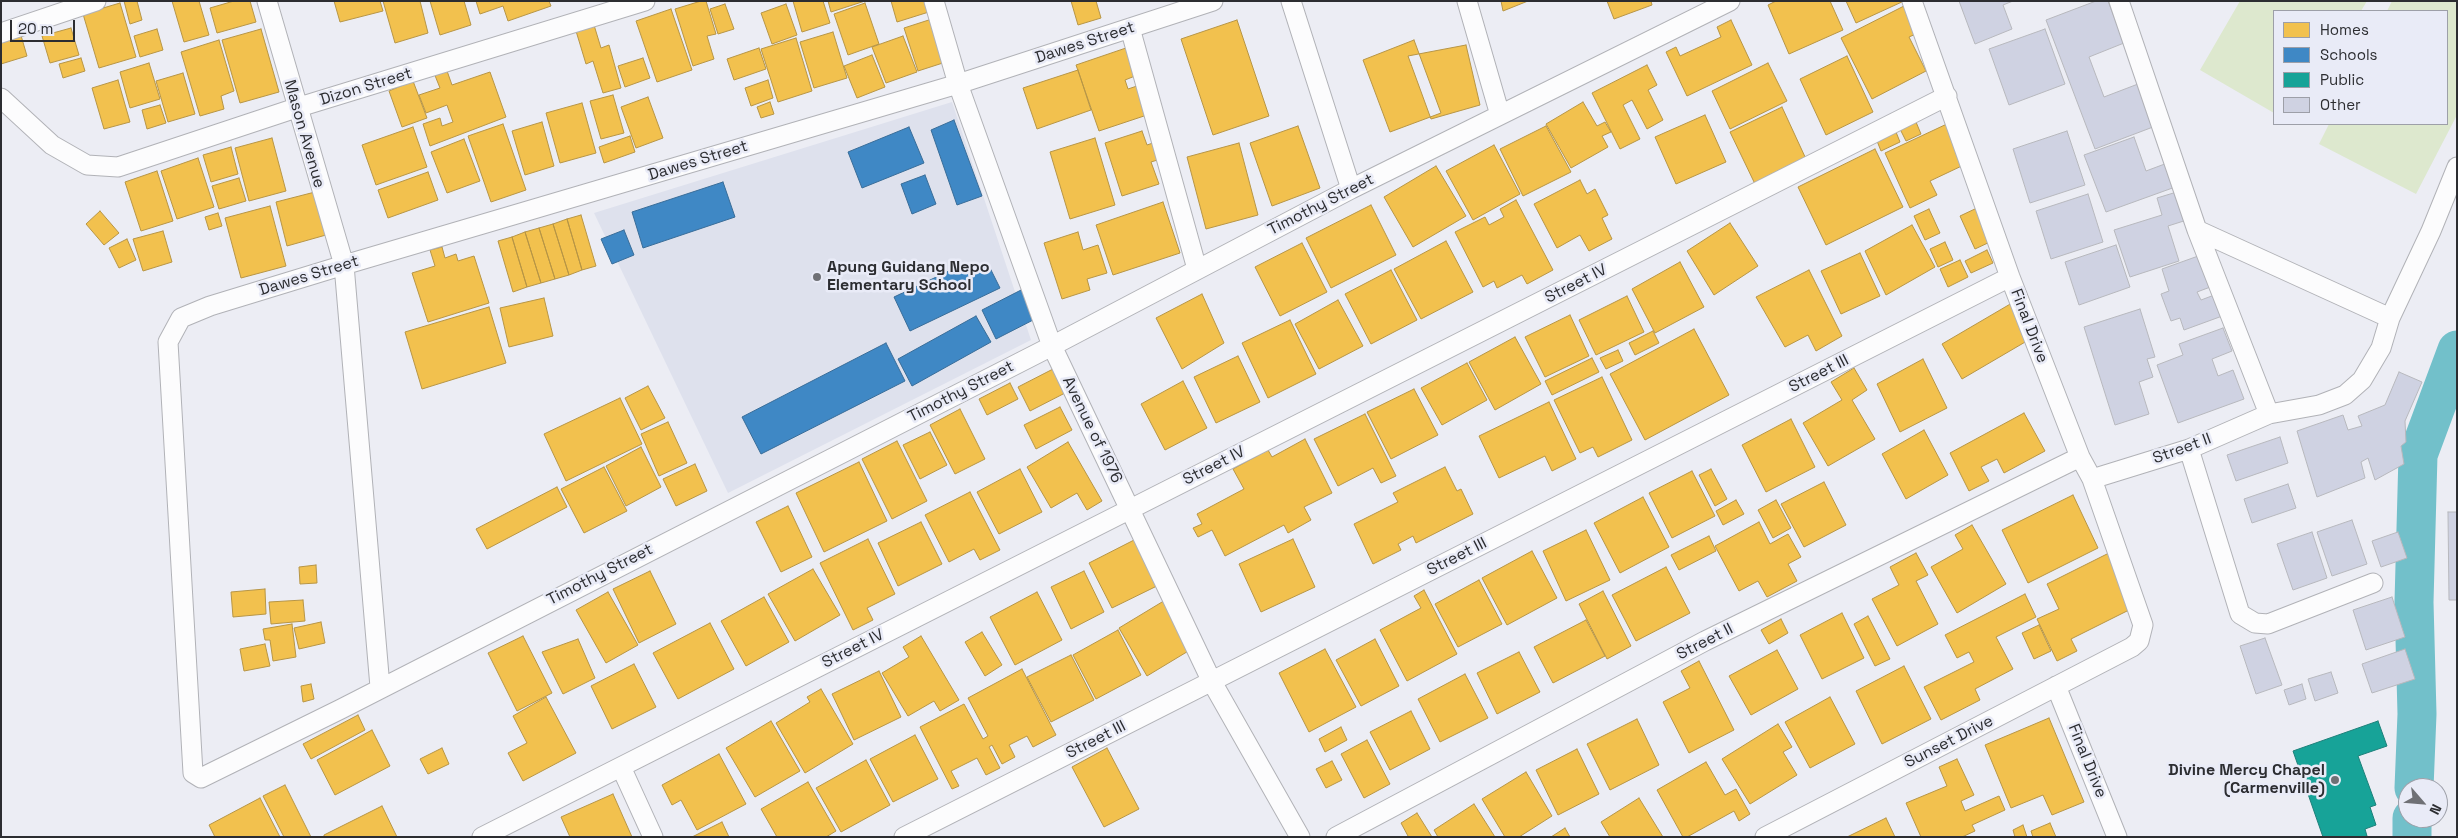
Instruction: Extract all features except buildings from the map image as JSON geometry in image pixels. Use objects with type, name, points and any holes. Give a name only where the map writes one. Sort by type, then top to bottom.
[{"type":"street","points":[[1,33],[96,1]]},
{"type":"street","name":"Mason Avenue","points":[[267,1],[296,108],[344,265],[380,687]]},
{"type":"street","name":"Dizon Street","points":[[1,98],[52,145],[87,165],[118,167],[296,108],[645,1]]},
{"type":"street","name":"Avenue of 1976","points":[[934,1],[958,84],[1052,346],[1212,682],[1300,837]]},
{"type":"street","name":"Dawes Street","points":[[193,773],[168,342],[181,318],[210,306],[344,265],[958,84],[1213,1]]},
{"type":"street","points":[[1291,1],[1351,189]]},
{"type":"street","points":[[1467,1],[1500,115]]},
{"type":"street","name":"Timothy Street","points":[[193,773],[201,778],[1052,346],[1351,189],[1730,1]]},
{"type":"street","name":"Final Drive","points":[[1912,1],[2010,277],[2080,457],[2092,479],[2143,625],[2139,641],[2132,647]]},
{"type":"street","points":[[2119,1],[2197,230],[2269,414]]},
{"type":"street","points":[[1130,28],[1198,270]]},
{"type":"street","name":"Street IV","points":[[482,837],[1947,96]]},
{"type":"street","name":"Street II","points":[[2092,479],[2189,449],[2269,414],[2319,405],[2345,395],[2362,380],[2381,348],[2390,318],[2431,231],[2457,168]]},
{"type":"street","points":[[2197,230],[2390,318]]},
{"type":"street","name":"Street III","points":[[904,837],[2010,277]]},
{"type":"street","points":[[2189,449],[2240,614],[2256,623],[2268,624],[2373,583]]},
{"type":"street","name":"Street II","points":[[1336,837],[1705,641],[2080,457]]},
{"type":"street","name":"Sunset Drive","points":[[1765,837],[2132,647]]},
{"type":"street","name":"Final Drive","points":[[2056,686],[2117,837]]},
{"type":"street","points":[[620,767],[653,837]]},
{"type":"shaded area","name":"Apung Guidang Nepo Elementary School","points":[[952,102],[1031,340],[728,493],[594,213]]},
{"type":"green space","points":[[2240,1],[2367,1],[2362,10],[2273,10],[2273,112],[2200,70]]},
{"type":"green space","points":[[2392,1],[2453,1],[2457,3],[2457,115],[2416,194],[2319,144],[2328,125],[2448,125],[2448,10],[2388,10]]},
{"type":"waterway","points":[[2414,778],[2417,714],[2414,602],[2418,455],[2457,350]]},
{"type":"waterway","points":[[2412,828],[2412,837]]},
{"type":"place","name":"Apung Guidang Nepo Elementary School","points":[[817,277]]},
{"type":"place","name":"Divine Mercy Chapel (Carmenville)","points":[[2335,780]]}]
